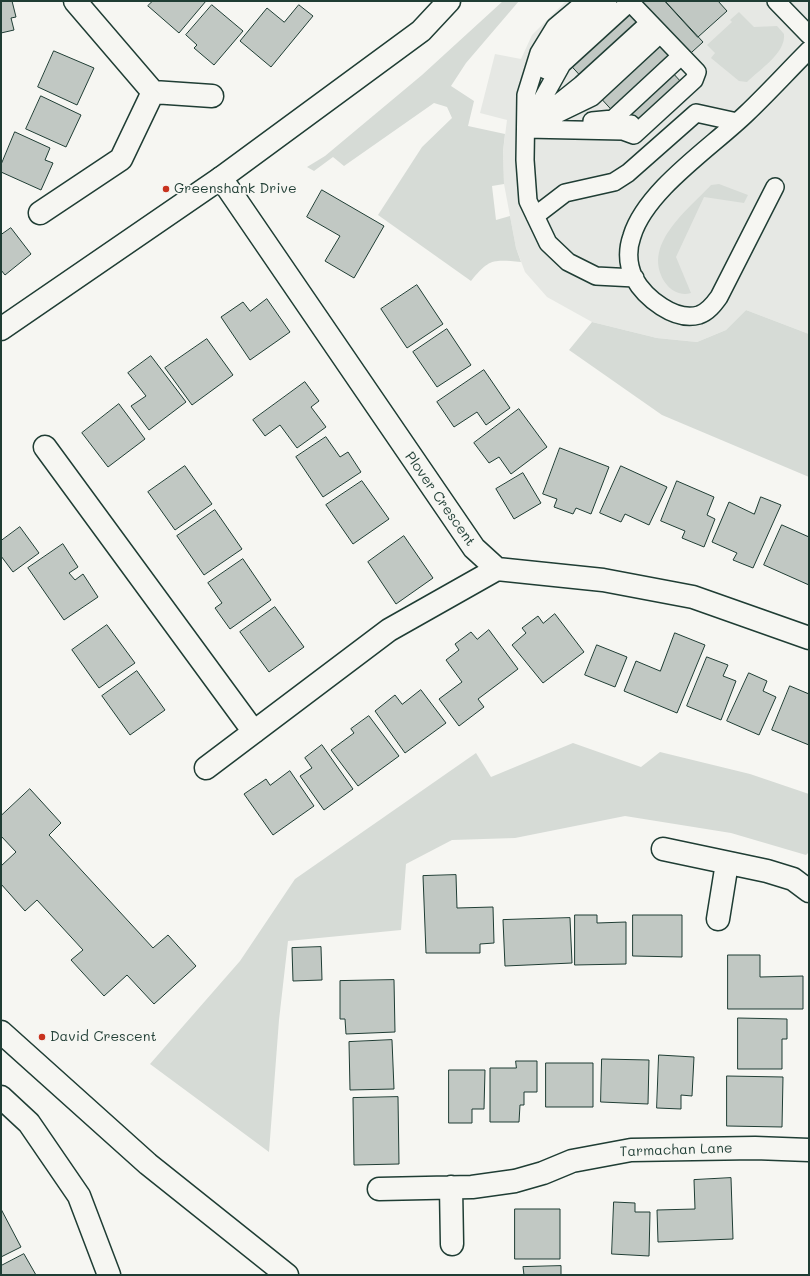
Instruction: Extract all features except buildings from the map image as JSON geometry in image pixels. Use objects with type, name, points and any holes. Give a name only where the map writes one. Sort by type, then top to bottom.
[{"type":"street","points":[[75,1],[153,92],[212,96]]},
{"type":"street","points":[[1,329],[221,178],[421,31],[449,1]]},
{"type":"street","points":[[40,213],[121,159],[153,92]]},
{"type":"street","name":"Plover Crescent","points":[[221,178],[474,548],[497,569]]},
{"type":"street","points":[[44,447],[254,732]]},
{"type":"street","points":[[206,768],[389,630],[497,569],[603,580],[694,597],[809,638]]},
{"type":"street","points":[[663,849],[767,870],[793,879],[809,891]]},
{"type":"street","points":[[718,918],[727,863]]},
{"type":"street","points":[[1,1032],[148,1164],[286,1275]]},
{"type":"street","points":[[1,1097],[29,1123],[79,1196],[109,1275]]},
{"type":"street","name":"Tarmachan Lane","points":[[379,1189],[451,1186],[472,1187],[516,1181],[543,1174],[572,1161],[631,1150],[755,1148],[809,1150]]},
{"type":"street","points":[[451,1186],[452,1244]]},
{"type":"lane","points":[[586,1],[556,27],[539,53],[526,95],[525,160],[528,201],[548,243],[568,262],[596,276],[634,278]]},
{"type":"lane","points":[[526,128],[551,53],[608,1]]},
{"type":"lane","points":[[776,1],[790,8],[809,35]]},
{"type":"lane","points":[[526,128],[562,64],[629,2],[687,62]]},
{"type":"lane","points":[[526,128],[655,28]]},
{"type":"lane","points":[[775,187],[720,297],[710,308],[700,314],[688,317],[675,314],[646,294],[634,278],[628,259],[632,236],[654,198],[737,122],[809,50]]},
{"type":"lane","points":[[526,128],[613,119],[687,62]]},
{"type":"lane","points":[[526,128],[623,131],[687,62]]},
{"type":"lane","points":[[535,216],[565,193],[614,182],[628,173],[696,113],[737,122]]},
{"type":"shaded area","points":[[503,1],[519,1],[466,63],[451,86],[474,101],[468,126],[505,134],[503,151],[504,184],[492,186],[496,220],[510,216],[516,248],[521,262],[493,262],[477,273],[471,281],[378,215],[422,147],[452,118],[447,107],[434,103],[344,166],[333,157],[314,171],[307,167],[325,156],[422,75]]},
{"type":"shaded area","points":[[566,1],[809,1],[809,334],[746,310],[726,330],[697,342],[657,338],[592,322],[547,297],[525,272],[516,248],[504,184],[503,151],[507,120],[480,113],[495,54],[521,59],[532,35]]},
{"type":"shaded area","points":[[739,12],[754,27],[777,26],[784,34],[784,41],[777,54],[747,82],[739,81],[711,58],[715,53],[707,45],[732,22],[730,20]]},
{"type":"shaded area","points":[[719,184],[748,195],[744,203],[704,197],[676,257],[691,293],[678,293],[667,285],[660,271],[658,257],[662,243],[679,218],[690,206],[711,185]]},
{"type":"shaded area","points":[[746,310],[809,334],[809,477],[662,415],[569,350],[592,322],[657,338],[697,342],[726,330]]},
{"type":"shaded area","points":[[573,743],[641,767],[660,752],[750,774],[809,794],[809,852],[806,855],[731,833],[625,816],[515,838],[452,840],[406,864],[401,930],[288,941],[279,1020],[269,1152],[150,1064],[240,961],[295,879],[476,753],[491,777]]},
{"type":"place","name":"Greenshank Drive","points":[[166,189]]},
{"type":"place","name":"David Crescent","points":[[42,1037]]}]
